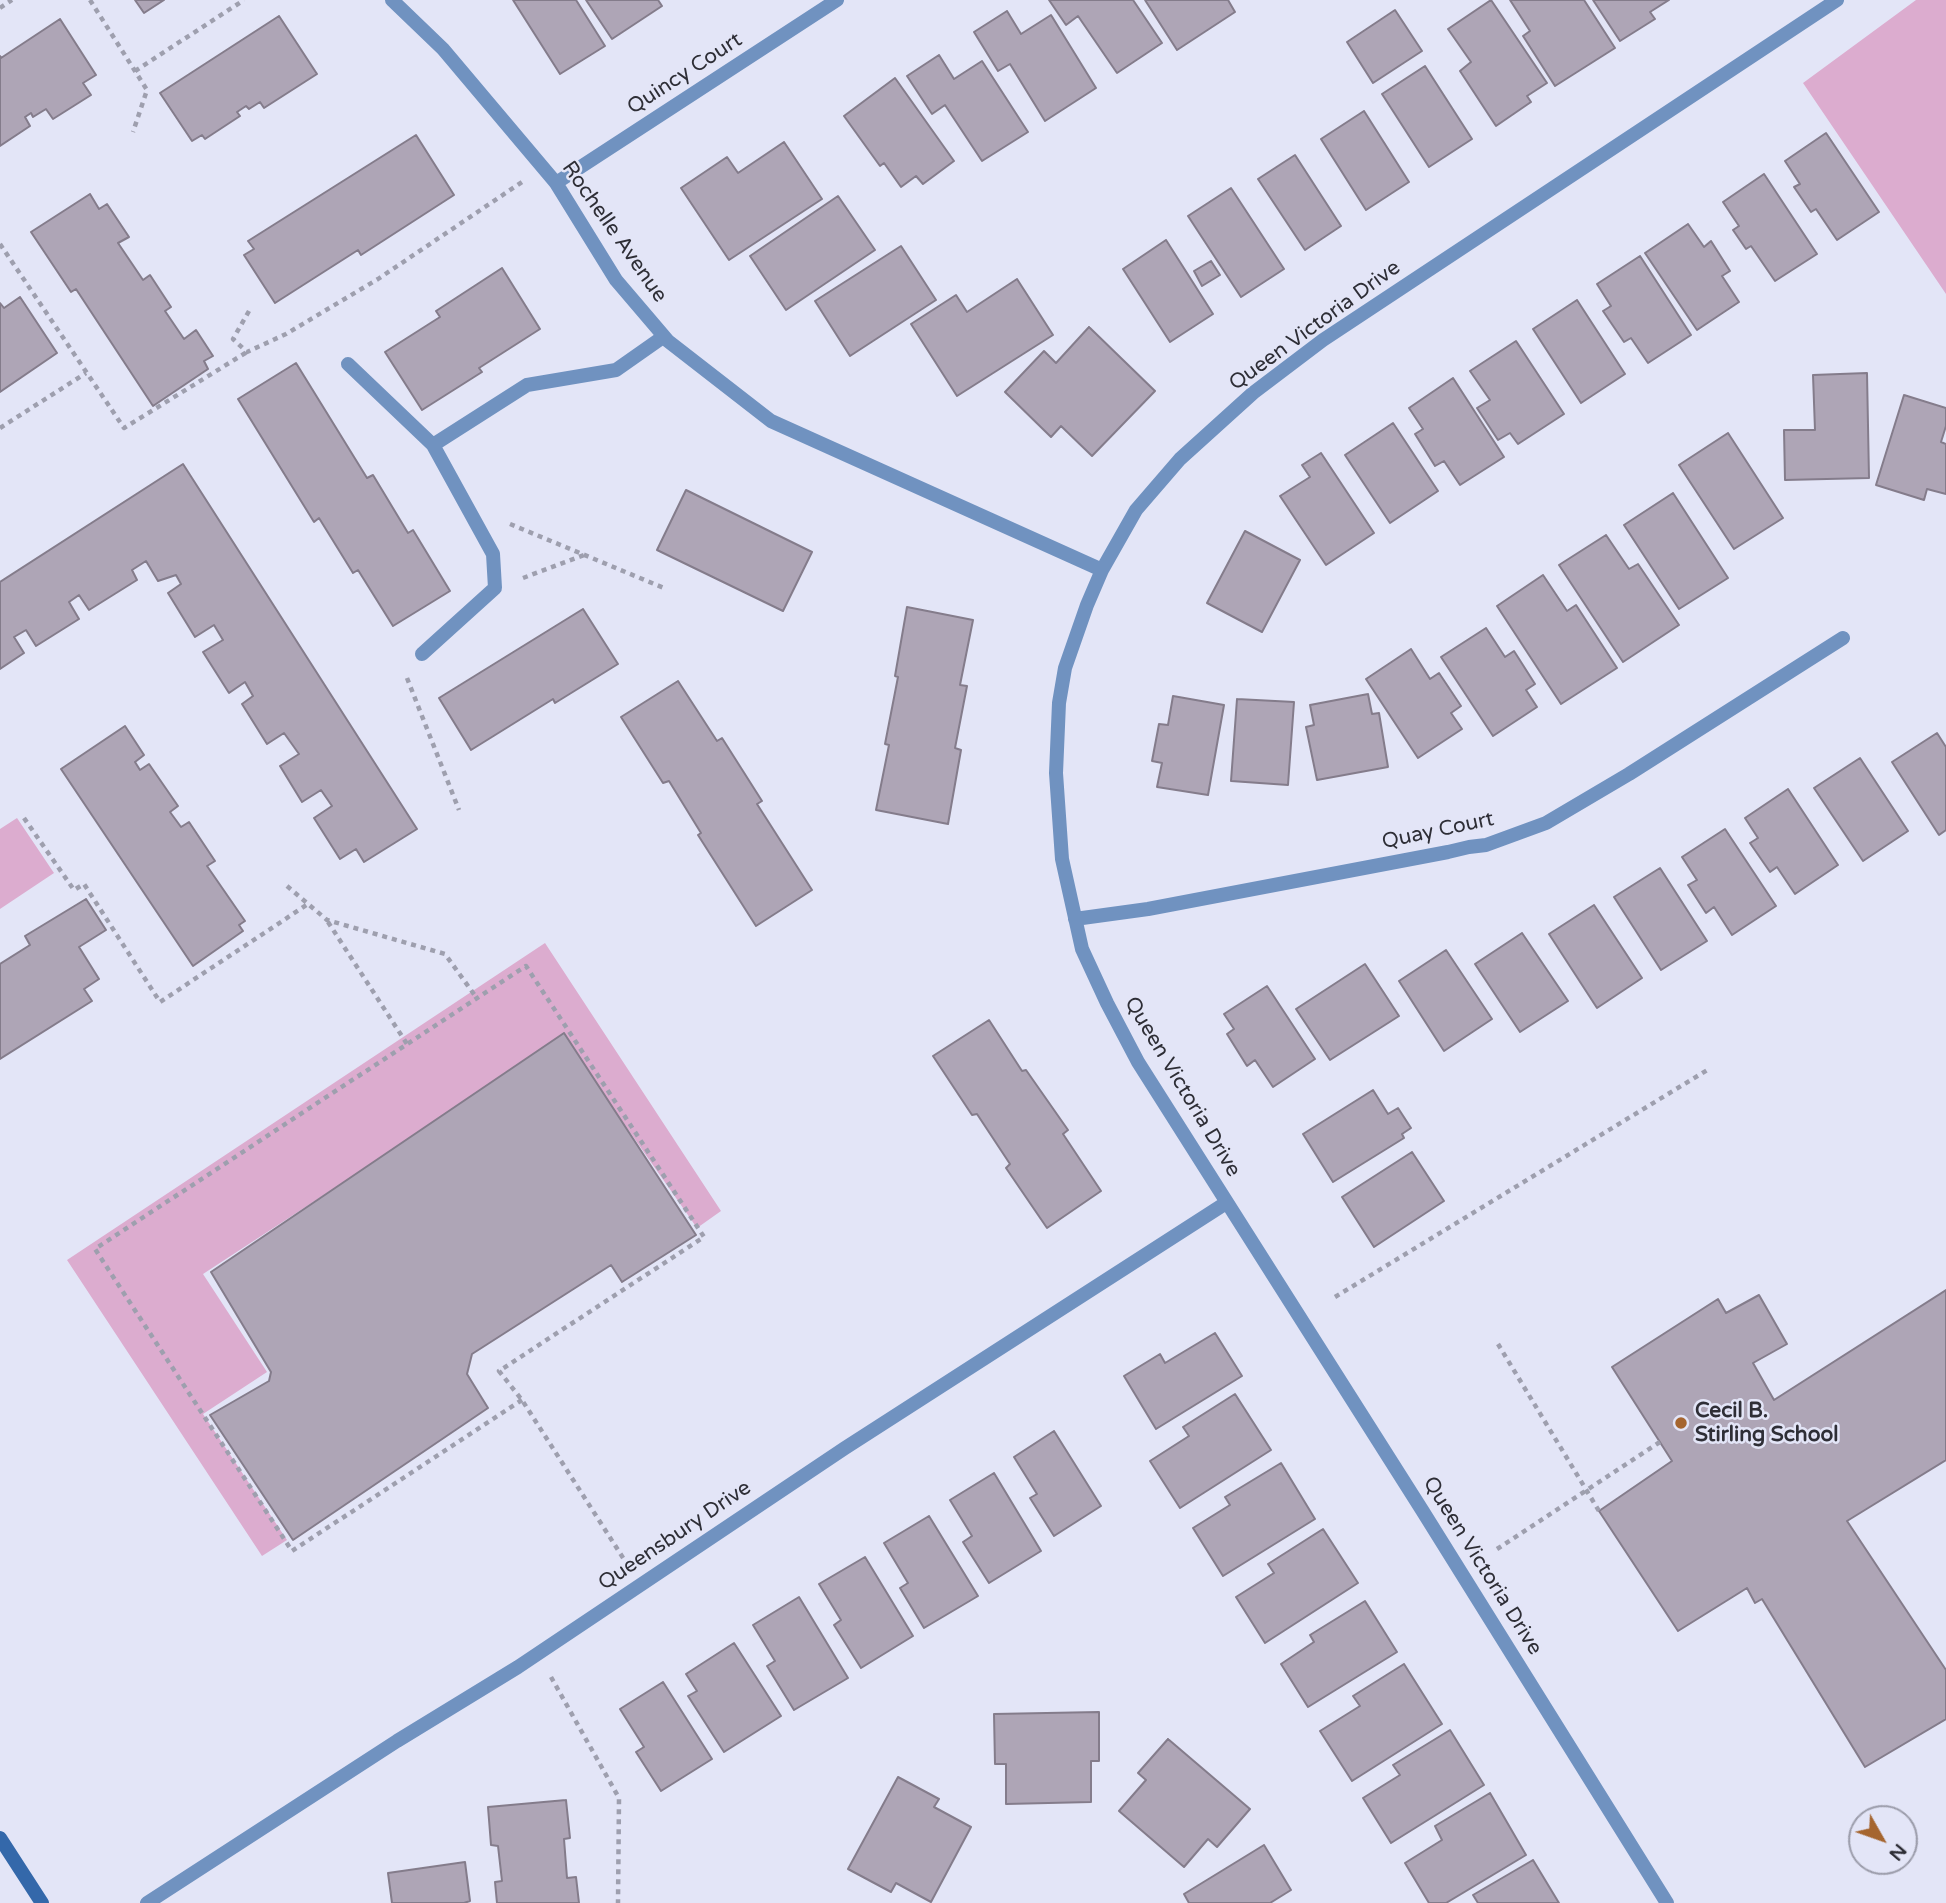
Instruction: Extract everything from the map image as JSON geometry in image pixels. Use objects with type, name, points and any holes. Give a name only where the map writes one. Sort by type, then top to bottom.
[{"type":"main road","points":[[0,1838],[42,1903]]},
{"type":"street","name":"Rochelle Avenue","points":[[392,0],[443,49],[556,183],[616,280],[663,337],[771,421],[1102,570]]},
{"type":"street","name":"Quincy Court","points":[[556,183],[837,0]]},
{"type":"street","name":"Queen Victoria Drive","points":[[1667,1903],[1138,1062],[1107,1003],[1082,949],[1062,859],[1056,773],[1059,703],[1065,668],[1087,605],[1102,570],[1136,510],[1180,459],[1253,393],[1324,340],[1837,0]]},
{"type":"street","points":[[433,446],[527,385],[616,370],[663,337]]},
{"type":"street","points":[[348,364],[433,446],[493,554],[495,588],[422,654]]},
{"type":"street","name":"Quay Court","points":[[1075,919],[1148,909],[1469,846],[1486,845],[1546,823],[1629,774],[1843,638]]},
{"type":"street","name":"Queensbury Drive","points":[[147,1903],[397,1741],[538,1654],[845,1448],[1226,1203]]},
{"type":"path","points":[[0,8],[12,0]]},
{"type":"path","points":[[90,0],[147,90],[133,132]]},
{"type":"path","points":[[135,71],[244,0]]},
{"type":"path","points":[[0,244],[124,428],[247,352],[286,334],[378,279],[543,168]]},
{"type":"path","points":[[247,352],[233,339],[249,311]]},
{"type":"path","points":[[0,428],[86,373]]},
{"type":"path","points":[[466,505],[664,589]]},
{"type":"path","points":[[495,588],[585,555]]},
{"type":"path","points":[[422,654],[404,670],[459,810]]},
{"type":"path","points":[[24,818],[74,890],[84,884],[160,1002],[308,904]]},
{"type":"path","points":[[287,886],[327,920],[407,1044]]},
{"type":"path","points":[[327,920],[445,954],[476,997]]},
{"type":"path","points":[[522,1400],[292,1551],[94,1250],[526,965],[704,1237],[499,1371],[522,1400],[640,1585]]},
{"type":"path","points":[[1335,1297],[1709,1069]]},
{"type":"path","points":[[1498,1344],[1599,1511]]},
{"type":"path","points":[[1497,1549],[1660,1442]]},
{"type":"path","points":[[538,1654],[619,1798],[618,1903]]},
{"type":"shaded area","points":[[1916,0],[1946,0],[1946,294],[1803,83]]},
{"type":"shaded area","points":[[17,818],[54,873],[0,909],[0,829]]},
{"type":"shaded area","points":[[545,943],[721,1211],[697,1228],[564,1038],[203,1274],[267,1372],[203,1414],[287,1540],[262,1556],[67,1260]]},
{"type":"building","points":[[135,0],[164,0],[144,13]]},
{"type":"building","points":[[513,0],[576,0],[605,46],[560,74]]},
{"type":"building","points":[[586,0],[658,0],[662,6],[612,39]]},
{"type":"building","points":[[1049,0],[1133,0],[1162,43],[1117,73],[1078,16],[1066,25]]},
{"type":"building","points":[[1145,0],[1228,0],[1235,12],[1177,50]]},
{"type":"building","points":[[1491,0],[1547,83],[1527,96],[1531,102],[1496,126],[1460,71],[1471,62],[1448,29]]},
{"type":"building","points":[[1510,0],[1584,0],[1615,48],[1555,86],[1523,36],[1530,31]]},
{"type":"building","points":[[1593,0],[1669,0],[1650,12],[1655,19],[1620,41]]},
{"type":"building","points":[[1395,10],[1422,51],[1373,83],[1347,42]]},
{"type":"building","points":[[1007,11],[1021,34],[1051,15],[1096,88],[1045,121],[1010,64],[998,71],[974,32]]},
{"type":"building","points":[[279,16],[317,74],[264,108],[260,102],[249,109],[246,106],[237,112],[240,116],[205,139],[202,135],[192,141],[160,93]]},
{"type":"building","points":[[60,19],[96,75],[83,83],[91,95],[53,119],[46,109],[33,117],[31,113],[25,117],[30,126],[0,146],[0,56],[1,58]]},
{"type":"building","points":[[939,55],[954,79],[982,61],[1028,132],[982,161],[945,105],[932,114],[907,76]]},
{"type":"building","points":[[1425,66],[1472,139],[1429,167],[1382,94]]},
{"type":"building","points":[[895,78],[954,161],[923,184],[916,176],[901,187],[884,163],[880,166],[844,116]]},
{"type":"building","points":[[1364,111],[1409,182],[1366,210],[1321,139]]},
{"type":"building","points":[[1826,133],[1879,212],[1837,240],[1816,209],[1811,212],[1794,187],[1800,184],[1785,161]]},
{"type":"building","points":[[416,135],[454,195],[361,255],[358,250],[275,303],[244,255],[254,249],[248,241]]},
{"type":"building","points":[[784,142],[822,199],[729,260],[681,188],[727,157],[738,173]]},
{"type":"building","points":[[1295,155],[1341,226],[1305,250],[1258,179]]},
{"type":"building","points":[[1764,174],[1817,254],[1775,281],[1751,246],[1746,249],[1733,230],[1739,226],[1723,202]]},
{"type":"building","points":[[1231,188],[1284,269],[1241,297],[1188,216]]},
{"type":"building","points":[[90,194],[99,209],[107,204],[129,237],[118,243],[143,280],[150,275],[171,307],[165,311],[184,339],[196,330],[213,356],[204,361],[208,369],[153,406],[76,289],[71,292],[31,232]]},
{"type":"building","points":[[838,196],[875,250],[786,310],[750,256]]},
{"type":"building","points":[[1688,224],[1704,247],[1711,241],[1730,271],[1722,276],[1739,302],[1697,330],[1645,253]]},
{"type":"building","points":[[1166,240],[1213,314],[1170,342],[1123,269]]},
{"type":"building","points":[[901,246],[936,300],[850,356],[815,301]]},
{"type":"building","points":[[1640,256],[1691,335],[1648,363],[1631,338],[1624,342],[1603,311],[1611,306],[1597,284]]},
{"type":"building","points":[[1211,261],[1220,275],[1202,286],[1194,271]]},
{"type":"building","points":[[502,268],[540,329],[479,368],[482,372],[422,410],[385,352],[440,317],[436,311]]},
{"type":"building","points":[[1017,279],[1053,335],[957,396],[911,324],[956,295],[967,312]]},
{"type":"building","points":[[20,297],[57,353],[0,392],[0,303],[4,308]]},
{"type":"building","points":[[1577,300],[1625,374],[1581,403],[1533,329]]},
{"type":"building","points":[[1089,327],[1155,391],[1092,456],[1061,426],[1051,437],[1005,392],[1044,351],[1056,363]]},
{"type":"building","points":[[1516,341],[1564,414],[1518,444],[1510,433],[1498,440],[1477,408],[1490,400],[1470,371]]},
{"type":"building","points":[[296,363],[367,478],[373,475],[408,533],[413,530],[450,591],[393,626],[358,570],[353,573],[319,518],[314,522],[238,399]]},
{"type":"building","points":[[1867,373],[1869,478],[1785,480],[1784,430],[1815,430],[1813,375]]},
{"type":"building","points":[[1453,378],[1504,457],[1460,485],[1444,461],[1435,466],[1415,434],[1423,429],[1409,408]]},
{"type":"building","points":[[1904,395],[1946,408],[1946,426],[1941,442],[1946,444],[1946,494],[1927,489],[1924,500],[1876,485]]},
{"type":"building","points":[[1393,423],[1438,491],[1390,523],[1345,455]]},
{"type":"building","points":[[1728,433],[1783,518],[1734,549],[1679,465]]},
{"type":"building","points":[[1321,453],[1374,533],[1326,565],[1280,496],[1310,477],[1302,465]]},
{"type":"building","points":[[183,464],[417,829],[364,862],[356,849],[340,859],[314,818],[332,806],[321,790],[302,802],[280,766],[299,754],[284,733],[267,744],[242,704],[253,696],[245,682],[229,693],[203,652],[223,640],[214,625],[195,637],[168,593],[181,584],[176,575],[158,581],[146,561],[132,570],[137,580],[89,610],[79,595],[69,602],[79,619],[36,646],[26,630],[14,637],[24,653],[0,669],[0,582]]},
{"type":"building","points":[[686,490],[812,552],[783,611],[657,550]]},
{"type":"building","points":[[1673,493],[1728,578],[1679,609],[1624,525]]},
{"type":"building","points":[[1245,531],[1300,560],[1262,632],[1207,603]]},
{"type":"building","points":[[1606,535],[1629,569],[1638,564],[1679,625],[1623,662],[1559,565]]},
{"type":"building","points":[[1543,575],[1567,611],[1576,605],[1617,668],[1561,704],[1497,606]]},
{"type":"building","points":[[907,607],[973,620],[960,685],[967,686],[955,748],[961,750],[948,824],[876,810],[889,745],[885,744],[898,677],[895,676]]},
{"type":"building","points":[[583,609],[618,664],[555,703],[553,699],[471,750],[439,698]]},
{"type":"building","points":[[1486,628],[1505,657],[1514,651],[1535,684],[1526,690],[1537,707],[1493,736],[1441,657]]},
{"type":"building","points":[[1411,649],[1430,679],[1439,673],[1461,706],[1451,713],[1462,729],[1418,758],[1366,679]]},
{"type":"building","points":[[678,681],[717,741],[722,738],[762,801],[757,804],[812,890],[756,926],[698,835],[701,833],[669,781],[663,783],[621,717]]},
{"type":"building","points":[[1368,694],[1372,714],[1379,713],[1388,767],[1317,780],[1306,727],[1314,725],[1310,705]]},
{"type":"building","points":[[1173,696],[1224,705],[1208,795],[1157,787],[1162,763],[1152,761],[1159,724],[1168,725]]},
{"type":"building","points":[[1237,699],[1294,702],[1288,785],[1231,781]]},
{"type":"building","points":[[125,726],[144,755],[135,762],[140,770],[149,764],[178,806],[170,812],[181,827],[189,822],[215,861],[207,866],[245,921],[239,925],[243,931],[193,966],[61,769]]},
{"type":"building","points":[[1937,733],[1946,747],[1946,830],[1939,835],[1892,762]]},
{"type":"building","points":[[1860,758],[1908,831],[1863,861],[1814,788]]},
{"type":"building","points":[[1788,789],[1838,865],[1795,894],[1777,867],[1770,872],[1750,843],[1758,838],[1745,818]]},
{"type":"building","points":[[1725,829],[1776,906],[1732,935],[1714,907],[1706,913],[1688,885],[1697,880],[1682,857]]},
{"type":"building","points":[[1660,868],[1707,941],[1661,970],[1614,897]]},
{"type":"building","points":[[86,899],[106,930],[79,947],[99,979],[84,989],[92,1001],[0,1059],[0,964],[30,945],[25,936]]},
{"type":"building","points":[[1594,905],[1642,978],[1597,1008],[1549,934]]},
{"type":"building","points":[[1522,933],[1568,1001],[1520,1032],[1475,964]]},
{"type":"building","points":[[1446,950],[1492,1019],[1444,1051],[1399,981]]},
{"type":"building","points":[[1365,964],[1399,1016],[1330,1060],[1296,1009]]},
{"type":"building","points":[[1267,986],[1315,1059],[1273,1087],[1255,1060],[1247,1066],[1227,1034],[1234,1029],[1224,1014]]},
{"type":"building","points":[[989,1020],[1022,1071],[1026,1070],[1068,1130],[1063,1134],[1101,1191],[1047,1228],[1006,1168],[1010,1164],[977,1114],[972,1115],[933,1056]]},
{"type":"building","points":[[564,1033],[696,1235],[622,1282],[611,1265],[472,1354],[467,1374],[488,1408],[293,1540],[210,1415],[269,1381],[271,1372],[211,1272]]},
{"type":"building","points":[[1373,1090],[1388,1114],[1398,1108],[1411,1128],[1402,1134],[1404,1138],[1333,1182],[1303,1134]]},
{"type":"building","points":[[1412,1152],[1444,1201],[1374,1247],[1342,1197]]},
{"type":"building","points":[[1946,1290],[1946,1460],[1847,1521],[1946,1670],[1946,1719],[1865,1767],[1762,1599],[1755,1603],[1747,1588],[1678,1631],[1599,1511],[1672,1461],[1612,1367],[1718,1299],[1726,1313],[1759,1295],[1787,1344],[1753,1363],[1774,1400]]},
{"type":"building","points":[[1215,1333],[1242,1376],[1156,1429],[1124,1376],[1160,1354],[1165,1363]]},
{"type":"building","points":[[1235,1394],[1271,1450],[1180,1508],[1150,1461],[1189,1436],[1183,1427]]},
{"type":"building","points":[[1054,1431],[1101,1506],[1054,1536],[1030,1498],[1037,1494],[1014,1457]]},
{"type":"building","points":[[1281,1463],[1315,1519],[1223,1576],[1193,1528],[1230,1505],[1225,1497]]},
{"type":"building","points":[[994,1473],[1041,1551],[989,1583],[963,1542],[972,1536],[950,1500]]},
{"type":"building","points":[[929,1516],[978,1596],[924,1628],[900,1588],[908,1583],[884,1543]]},
{"type":"building","points":[[1323,1529],[1358,1583],[1265,1643],[1236,1597],[1274,1573],[1268,1564]]},
{"type":"building","points":[[865,1557],[913,1636],[861,1668],[834,1625],[841,1620],[819,1584]]},
{"type":"building","points":[[799,1597],[848,1678],[794,1710],[767,1666],[775,1661],[753,1625]]},
{"type":"building","points":[[1365,1601],[1397,1652],[1308,1707],[1281,1664],[1314,1642],[1310,1635]]},
{"type":"building","points":[[734,1643],[781,1716],[724,1752],[688,1696],[697,1691],[686,1674]]},
{"type":"building","points":[[1404,1664],[1442,1724],[1352,1781],[1320,1731],[1360,1706],[1353,1696]]},
{"type":"building","points":[[663,1682],[712,1759],[661,1791],[636,1752],[644,1747],[620,1709]]},
{"type":"building","points":[[1099,1712],[1099,1761],[1091,1761],[1091,1802],[1006,1804],[1006,1764],[995,1764],[994,1714]]},
{"type":"building","points":[[1450,1730],[1484,1785],[1391,1843],[1363,1798],[1400,1775],[1393,1765]]},
{"type":"building","points":[[1168,1739],[1250,1809],[1217,1847],[1208,1839],[1184,1867],[1119,1811],[1146,1780],[1138,1773]]},
{"type":"building","points":[[898,1777],[939,1799],[934,1807],[971,1827],[931,1902],[896,1883],[891,1892],[848,1869]]},
{"type":"building","points":[[1490,1793],[1526,1855],[1446,1903],[1429,1903],[1405,1863],[1442,1840],[1435,1826]]},
{"type":"building","points":[[566,1800],[570,1838],[564,1839],[567,1878],[576,1877],[579,1903],[497,1903],[495,1882],[502,1881],[498,1846],[491,1845],[488,1807]]},
{"type":"building","points":[[1264,1845],[1291,1890],[1270,1903],[1189,1903],[1184,1894]]},
{"type":"building","points":[[1533,1860],[1559,1903],[1478,1903],[1473,1895]]},
{"type":"building","points":[[465,1862],[470,1901],[392,1903],[388,1873]]},
{"type":"place","name":"Cecil B. Stirling School","points":[[1681,1423]]}]
